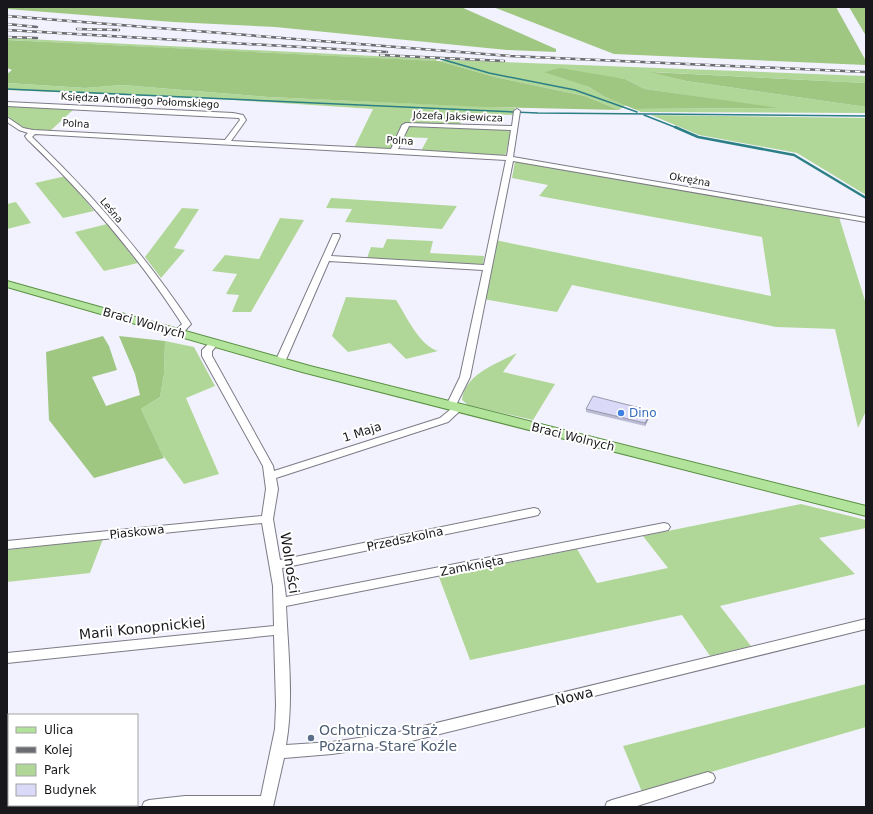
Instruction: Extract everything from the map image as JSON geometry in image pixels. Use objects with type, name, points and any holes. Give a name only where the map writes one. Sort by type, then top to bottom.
[{"type":"main road","name":"Braci Wolnych","points":[[7,284],[280,362],[866,511]]},
{"type":"street","name":"Księdza Antoniego Połomskiego","points":[[7,104],[241,116],[243,120],[227,142]]},
{"type":"street","points":[[455,407],[465,376],[510,158],[517,112]]},
{"type":"street","points":[[7,120],[20,129],[33,132]]},
{"type":"street","name":"Józefa Jaksiewicza","points":[[394,151],[405,125],[408,124],[515,128]]},
{"type":"street","name":"Polna","points":[[33,132],[510,158]]},
{"type":"street","name":"Leśna","points":[[33,132],[29,138],[60,167],[98,208],[172,301],[187,324],[179,332]]},
{"type":"street","name":"Okrężna","points":[[510,158],[866,220]]},
{"type":"street","points":[[280,362],[336,236]]},
{"type":"street","points":[[326,258],[487,268]]},
{"type":"street","name":"Wolności","points":[[214,343],[207,350],[207,356],[268,466],[271,476],[272,489],[267,519],[276,565],[280,603],[283,706],[282,728],[278,752],[266,805]]},
{"type":"street","name":"1 Maja","points":[[271,476],[444,420],[455,407]]},
{"type":"street","name":"Przedszkolna","points":[[276,565],[534,512]]},
{"type":"street","name":"Piaskowa","points":[[7,545],[267,519]]},
{"type":"street","name":"Zamknięta","points":[[280,603],[664,527]]},
{"type":"street","name":"Nowa","points":[[278,752],[332,748],[399,738],[866,624]]},
{"type":"street","name":"Marii Konopnickiej","points":[[7,658],[281,630]]},
{"type":"street","points":[[612,807],[708,778]]},
{"type":"street","points":[[149,807],[185,803],[266,805]]},
{"type":"green space","points":[[7,7],[461,7],[556,49],[556,52],[507,50],[275,27],[173,22],[7,9]]},
{"type":"green space","points":[[493,7],[836,7],[866,61],[866,65],[614,54]]},
{"type":"green space","points":[[849,7],[866,7],[866,36]]},
{"type":"green space","points":[[7,38],[437,59],[436,61],[7,40]]},
{"type":"green space","points":[[7,40],[439,61],[495,77],[585,96],[619,110],[482,107],[268,97],[122,85],[85,88],[7,83],[7,74],[12,70],[7,68]]},
{"type":"green space","points":[[450,60],[866,76],[866,83],[653,72],[686,81],[866,107],[866,113],[641,112],[634,109],[775,108],[645,89],[625,79],[545,71],[589,87],[603,96],[626,105],[619,110],[585,96],[495,77],[439,61]]},
{"type":"green space","points":[[560,68],[625,79],[645,89],[779,108],[634,109],[603,96],[589,87],[544,72]]},
{"type":"green space","points":[[650,72],[866,83],[866,107],[686,81]]},
{"type":"green space","points":[[7,83],[85,88],[122,85],[268,97],[515,108],[513,115],[464,113],[460,125],[403,124],[391,150],[354,148],[373,109],[218,99],[7,90]]},
{"type":"green space","points":[[7,106],[74,109],[49,132],[24,131],[7,115]]},
{"type":"green space","points":[[651,115],[866,118],[866,195],[797,153],[699,135]]},
{"type":"green space","points":[[409,125],[511,130],[506,154],[502,156],[421,151],[428,138],[402,137]]},
{"type":"green space","points":[[515,161],[839,217],[866,304],[866,411],[858,428],[835,329],[776,327],[572,285],[557,312],[483,299],[495,240],[771,296],[762,237],[539,196],[548,185],[512,178]]},
{"type":"green space","points":[[66,176],[94,211],[63,218],[35,183]]},
{"type":"green space","points":[[331,198],[457,206],[442,229],[345,222],[352,209],[326,208]]},
{"type":"green space","points":[[16,202],[31,223],[7,229],[7,204]]},
{"type":"green space","points":[[182,208],[199,209],[174,248],[185,250],[161,278],[145,257]]},
{"type":"green space","points":[[280,218],[304,220],[251,312],[232,312],[239,295],[226,294],[237,274],[212,271],[225,255],[259,259]]},
{"type":"green space","points":[[107,224],[138,263],[104,271],[75,232]]},
{"type":"green space","points":[[387,239],[433,241],[430,253],[484,256],[483,265],[367,258],[371,247],[383,248]]},
{"type":"green space","points":[[346,297],[396,300],[419,337],[431,348],[438,351],[406,359],[390,343],[348,352],[332,336]]},
{"type":"green space","points":[[103,336],[109,346],[117,370],[92,377],[106,406],[140,395],[135,374],[119,336],[165,341],[164,374],[160,397],[141,409],[164,458],[94,478],[49,420],[46,352]]},
{"type":"green space","points":[[165,341],[194,347],[215,386],[186,398],[219,474],[184,484],[162,454],[141,409],[160,397],[164,374]]},
{"type":"green space","points":[[517,353],[503,372],[555,384],[533,420],[468,405],[462,400],[464,391],[475,377],[491,366]]},
{"type":"green space","points":[[801,504],[866,520],[866,528],[819,538],[855,574],[720,606],[751,646],[710,656],[682,615],[470,660],[439,577],[577,549],[597,583],[668,568],[643,536]]},
{"type":"green space","points":[[103,539],[90,573],[7,582],[7,550]]},
{"type":"green space","points":[[866,684],[866,727],[642,792],[623,746]]},
{"type":"building","name":"Dino","points":[[593,396],[652,411],[645,423],[586,409]]},
{"type":"waterway","points":[[441,59],[489,73],[575,90],[637,112]]},
{"type":"waterway","points":[[7,89],[538,113],[866,116]]},
{"type":"waterway","points":[[644,115],[677,128]]},
{"type":"waterway","points":[[675,127],[698,137],[794,155],[866,198]]},
{"type":"railway","points":[[7,16],[510,56],[866,72]]},
{"type":"railway","points":[[7,24],[37,27]]},
{"type":"railway","points":[[77,29],[119,30]]},
{"type":"railway","points":[[7,30],[387,52]]},
{"type":"railway","points":[[7,37],[37,38]]},
{"type":"railway","points":[[380,55],[504,61]]},
{"type":"place","name":"Dino","points":[[621,413]]},
{"type":"place","name":"Ochotnicza Straż Pożarna Stare Koźle","points":[[311,738]]}]
